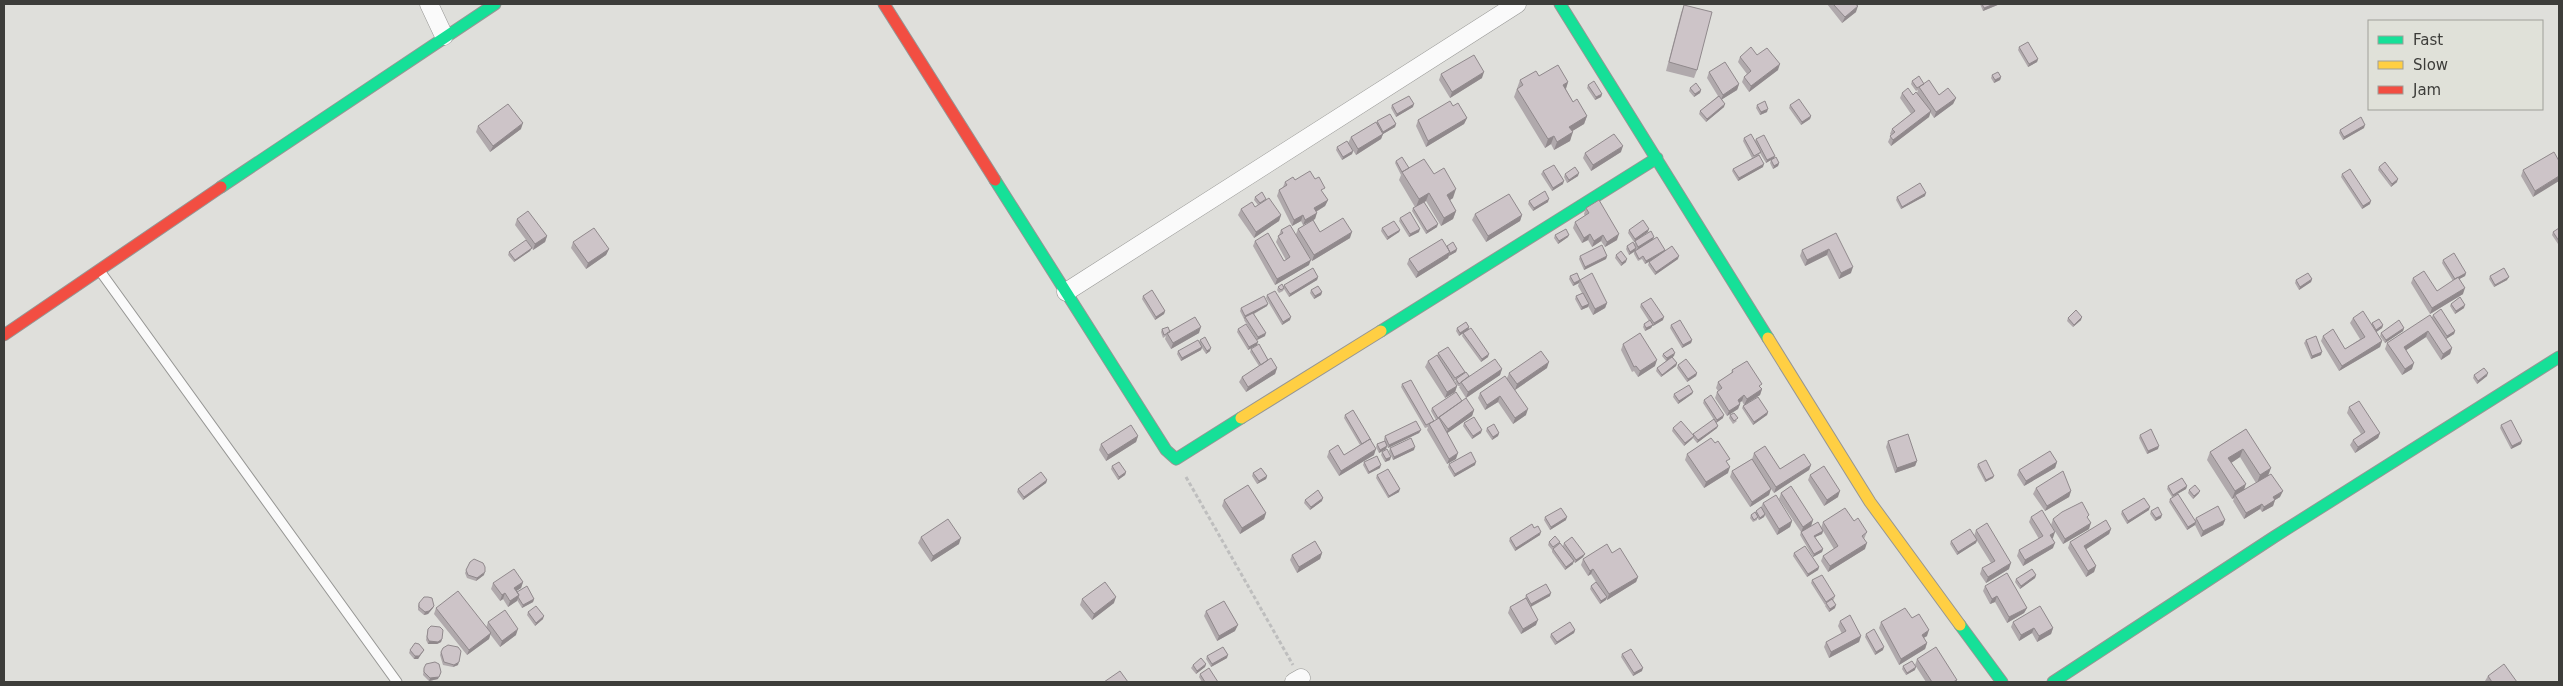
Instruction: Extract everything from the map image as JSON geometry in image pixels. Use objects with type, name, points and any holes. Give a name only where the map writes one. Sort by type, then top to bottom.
[{"type":"main road","points":[[4,335],[98,269],[444,36],[495,4]]},
{"type":"main road","points":[[884,4],[1166,450],[1176,459],[1657,158]]},
{"type":"main road","points":[[1560,4],[1870,502],[2002,682]]},
{"type":"main road","points":[[2053,682],[2274,537],[2559,357]]},
{"type":"street","points":[[429,4],[444,36]]},
{"type":"street","points":[[1066,292],[1517,4]]},
{"type":"lane","points":[[98,269],[397,682]]},
{"type":"path","points":[[1176,459],[1297,680]]},
{"type":"building","points":[[1833,4],[1855,4],[1858,6],[1845,17]]},
{"type":"building","points":[[1982,4],[1994,4],[1984,8]]},
{"type":"building","points":[[1684,5],[1712,12],[1697,70],[1669,62]]},
{"type":"building","points":[[2028,42],[2038,59],[2029,64],[2019,47]]},
{"type":"building","points":[[1751,47],[1757,55],[1767,48],[1780,64],[1751,86],[1744,77],[1751,71],[1740,57]]},
{"type":"building","points":[[1474,55],[1484,72],[1452,92],[1441,74]]},
{"type":"building","points":[[1725,62],[1739,84],[1723,95],[1709,72]]},
{"type":"building","points":[[1558,65],[1568,82],[1563,85],[1573,102],[1577,99],[1587,116],[1569,127],[1573,132],[1557,142],[1554,136],[1548,139],[1517,89],[1523,85],[1520,80],[1536,71],[1539,76]]},
{"type":"building","points":[[1998,72],[2001,77],[1995,80],[1992,75]]},
{"type":"building","points":[[1919,76],[1924,84],[1917,88],[1912,81]]},
{"type":"building","points":[[1929,80],[1939,95],[1948,88],[1956,98],[1936,112],[1919,87]]},
{"type":"building","points":[[1594,81],[1602,94],[1596,97],[1588,85]]},
{"type":"building","points":[[1696,83],[1701,90],[1695,94],[1690,88]]},
{"type":"building","points":[[1908,88],[1913,95],[1916,92],[1931,111],[1893,140],[1890,136],[1895,132],[1892,129],[1915,111],[1902,93]]},
{"type":"building","points":[[1409,96],[1414,104],[1397,114],[1392,105]]},
{"type":"building","points":[[1719,96],[1725,104],[1707,119],[1700,111]]},
{"type":"building","points":[[1799,99],[1811,116],[1802,122],[1790,105]]},
{"type":"building","points":[[1450,101],[1453,106],[1458,103],[1467,118],[1428,141],[1418,120]]},
{"type":"building","points":[[1765,101],[1768,109],[1761,112],[1757,105]]},
{"type":"building","points":[[508,104],[523,123],[493,146],[478,126]]},
{"type":"building","points":[[1390,114],[1396,124],[1383,132],[1377,121]]},
{"type":"building","points":[[2361,117],[2365,125],[2344,137],[2340,130]]},
{"type":"building","points":[[1376,122],[1383,134],[1358,149],[1351,137]]},
{"type":"building","points":[[1614,134],[1623,146],[1593,165],[1585,153]]},
{"type":"building","points":[[1751,134],[1761,152],[1754,156],[1744,138]]},
{"type":"building","points":[[1764,135],[1775,156],[1767,160],[1756,139]]},
{"type":"building","points":[[1347,141],[1353,151],[1343,157],[1337,147]]},
{"type":"building","points":[[2554,152],[2559,161],[2559,176],[2535,191],[2523,170]]},
{"type":"building","points":[[1759,155],[1764,164],[1739,178],[1733,169]]},
{"type":"building","points":[[1402,157],[1409,168],[1402,172],[1396,161]]},
{"type":"building","points":[[1776,157],[1779,163],[1774,166],[1771,160]]},
{"type":"building","points":[[1424,159],[1434,174],[1444,168],[1456,189],[1447,195],[1456,211],[1444,218],[1429,193],[1419,199],[1402,172]]},
{"type":"building","points":[[2385,162],[2398,179],[2392,184],[2379,167]]},
{"type":"building","points":[[1554,165],[1564,181],[1553,188],[1543,171]]},
{"type":"building","points":[[1575,167],[1579,173],[1569,180],[1565,174]]},
{"type":"building","points":[[2350,169],[2371,201],[2363,206],[2342,174]]},
{"type":"building","points":[[1310,171],[1315,179],[1319,177],[1325,188],[1321,190],[1328,200],[1314,208],[1317,213],[1305,220],[1303,215],[1294,220],[1279,190],[1287,185],[1285,182],[1293,177],[1295,180]]},
{"type":"building","points":[[1920,183],[1926,193],[1902,207],[1897,197]]},
{"type":"building","points":[[1545,191],[1549,199],[1534,208],[1529,201]]},
{"type":"building","points":[[1262,192],[1266,199],[1260,203],[1255,197]]},
{"type":"building","points":[[1509,194],[1522,215],[1488,236],[1475,214]]},
{"type":"building","points":[[1269,198],[1281,215],[1256,232],[1241,209],[1252,202],[1255,207]]},
{"type":"building","points":[[1599,200],[1619,234],[1607,242],[1603,235],[1594,241],[1590,234],[1584,238],[1575,222],[1589,213],[1586,208]]},
{"type":"building","points":[[1424,202],[1438,224],[1427,231],[1413,208]]},
{"type":"building","points":[[528,211],[547,236],[535,244],[517,219]]},
{"type":"building","points":[[1410,212],[1420,229],[1410,234],[1400,218]]},
{"type":"building","points":[[1343,218],[1352,232],[1314,255],[1298,229],[1313,220],[1320,232]]},
{"type":"building","points":[[1643,220],[1649,229],[1635,239],[1629,230]]},
{"type":"building","points":[[1394,221],[1400,230],[1388,237],[1382,228]]},
{"type":"building","points":[[1290,225],[1311,260],[1277,279],[1255,241],[1268,233],[1284,261],[1290,257],[1278,236],[1283,233],[1281,230]]},
{"type":"building","points":[[594,228],[609,249],[588,263],[573,242]]},
{"type":"building","points":[[2559,228],[2559,241],[2553,232]]},
{"type":"building","points":[[1566,229],[1569,235],[1559,241],[1555,235]]},
{"type":"building","points":[[1651,231],[1654,237],[1638,247],[1635,241]]},
{"type":"building","points":[[1836,233],[1853,267],[1841,273],[1829,249],[1807,260],[1802,250]]},
{"type":"building","points":[[1657,237],[1665,250],[1646,261],[1643,256],[1639,259],[1635,251]]},
{"type":"building","points":[[1442,239],[1450,252],[1418,272],[1409,259]]},
{"type":"building","points":[[526,240],[532,248],[515,260],[509,252]]},
{"type":"building","points":[[1453,242],[1457,249],[1450,253],[1447,246]]},
{"type":"building","points":[[1633,242],[1636,248],[1630,252],[1627,246]]},
{"type":"building","points":[[1602,245],[1607,256],[1585,267],[1580,256]]},
{"type":"building","points":[[1672,246],[1679,256],[1656,272],[1649,262]]},
{"type":"building","points":[[1621,251],[1627,259],[1622,263],[1616,255]]},
{"type":"building","points":[[2454,253],[2466,273],[2455,279],[2443,260]]},
{"type":"building","points":[[1313,268],[1318,277],[1290,294],[1284,285]]},
{"type":"building","points":[[2504,268],[2509,277],[2495,285],[2490,276]]},
{"type":"building","points":[[2424,271],[2437,291],[2458,277],[2465,288],[2432,308],[2413,278]]},
{"type":"building","points":[[1577,273],[1580,280],[1574,283],[1570,276]]},
{"type":"building","points":[[1592,273],[1607,303],[1595,309],[1580,280]]},
{"type":"building","points":[[2308,273],[2312,279],[2300,287],[2296,280]]},
{"type":"building","points":[[1282,284],[1284,288],[1281,290],[1278,287]]},
{"type":"building","points":[[1318,286],[1322,292],[1315,296],[1311,290]]},
{"type":"building","points":[[1152,290],[1165,311],[1156,317],[1143,296]]},
{"type":"building","points":[[1275,291],[1291,317],[1283,322],[1267,295]]},
{"type":"building","points":[[1583,293],[1589,304],[1582,307],[1576,296]]},
{"type":"building","points":[[1264,296],[1268,304],[1245,316],[1241,308]]},
{"type":"building","points":[[2460,297],[2465,305],[2456,311],[2451,304]]},
{"type":"building","points":[[1651,298],[1664,317],[1654,323],[1641,304]]},
{"type":"building","points":[[2441,309],[2455,331],[2447,336],[2433,315]]},
{"type":"building","points":[[2076,310],[2082,317],[2074,325],[2068,318]]},
{"type":"building","points":[[2363,311],[2382,341],[2342,366],[2323,336],[2333,329],[2345,349],[2365,337],[2353,318]]},
{"type":"building","points":[[1253,313],[1266,333],[1258,337],[1245,317]]},
{"type":"building","points":[[2430,315],[2452,348],[2443,354],[2428,331],[2404,347],[2414,363],[2405,369],[2387,343]]},
{"type":"building","points":[[1195,317],[1201,327],[1173,343],[1167,333]]},
{"type":"building","points":[[2379,319],[2383,325],[2376,330],[2372,323]]},
{"type":"building","points":[[1650,320],[1653,325],[1646,328],[1644,324]]},
{"type":"building","points":[[1680,320],[1692,340],[1683,345],[1671,325]]},
{"type":"building","points":[[2399,320],[2404,328],[2386,340],[2381,333]]},
{"type":"building","points":[[1466,322],[1469,327],[1460,333],[1457,328]]},
{"type":"building","points":[[1246,324],[1258,342],[1249,347],[1238,329]]},
{"type":"building","points":[[1168,327],[1170,332],[1164,335],[1162,329]]},
{"type":"building","points":[[1471,328],[1489,354],[1482,359],[1463,333]]},
{"type":"building","points":[[1640,333],[1657,360],[1640,371],[1636,366],[1634,367],[1623,344]]},
{"type":"building","points":[[2316,336],[2322,352],[2312,356],[2306,340]]},
{"type":"building","points":[[1205,337],[1211,348],[1207,351],[1200,340]]},
{"type":"building","points":[[1198,340],[1202,347],[1182,358],[1178,351]]},
{"type":"building","points":[[1259,344],[1268,360],[1261,365],[1251,349]]},
{"type":"building","points":[[1448,347],[1465,372],[1455,378],[1438,353]]},
{"type":"building","points":[[1672,348],[1675,353],[1667,358],[1663,354]]},
{"type":"building","points":[[1541,351],[1549,362],[1517,384],[1509,373]]},
{"type":"building","points":[[1437,355],[1457,386],[1447,392],[1428,361]]},
{"type":"building","points":[[1672,357],[1677,363],[1662,375],[1657,368]]},
{"type":"building","points":[[1271,358],[1277,368],[1248,387],[1242,377]]},
{"type":"building","points":[[1495,359],[1502,369],[1468,392],[1461,382]]},
{"type":"building","points":[[1686,359],[1697,373],[1688,379],[1678,365]]},
{"type":"building","points":[[1747,361],[1762,384],[1759,386],[1762,389],[1747,399],[1744,395],[1738,400],[1740,404],[1729,411],[1717,392],[1722,388],[1718,382],[1733,372],[1732,370]]},
{"type":"building","points":[[2484,368],[2488,373],[2478,381],[2474,375]]},
{"type":"building","points":[[1466,372],[1469,376],[1459,384],[1456,379]]},
{"type":"building","points":[[1505,376],[1528,409],[1515,418],[1500,396],[1487,405],[1480,393]]},
{"type":"building","points":[[1411,380],[1434,421],[1426,425],[1402,384]]},
{"type":"building","points":[[1689,385],[1693,392],[1679,401],[1674,394]]},
{"type":"building","points":[[1456,392],[1462,401],[1438,418],[1432,408]]},
{"type":"building","points":[[1711,395],[1724,415],[1717,420],[1704,400]]},
{"type":"building","points":[[1758,397],[1768,412],[1754,422],[1743,406]]},
{"type":"building","points":[[1466,398],[1474,410],[1448,429],[1439,417]]},
{"type":"building","points":[[2359,401],[2380,433],[2358,447],[2353,440],[2365,432],[2349,407]]},
{"type":"building","points":[[1353,410],[1371,440],[1362,444],[1345,415]]},
{"type":"building","points":[[1734,413],[1738,418],[1734,421],[1730,415]]},
{"type":"building","points":[[1474,417],[1482,430],[1473,436],[1464,423]]},
{"type":"building","points":[[1439,418],[1458,453],[1449,459],[1429,424]]},
{"type":"building","points":[[1714,419],[1718,426],[1698,440],[1693,434]]},
{"type":"building","points":[[2511,420],[2522,441],[2512,446],[2501,425]]},
{"type":"building","points":[[1416,421],[1421,430],[1389,445],[1385,436]]},
{"type":"building","points":[[1681,421],[1694,436],[1685,443],[1673,428]]},
{"type":"building","points":[[1494,424],[1499,433],[1493,437],[1487,428]]},
{"type":"building","points":[[1131,425],[1138,436],[1108,455],[1101,444]]},
{"type":"building","points":[[2151,429],[2159,446],[2148,451],[2140,435]]},
{"type":"building","points":[[2246,429],[2271,468],[2260,475],[2243,449],[2228,458],[2246,484],[2235,491],[2210,452]]},
{"type":"building","points":[[1908,434],[1917,461],[1897,468],[1888,441]]},
{"type":"building","points":[[1411,438],[1415,447],[1394,457],[1390,448]]},
{"type":"building","points":[[1711,438],[1715,443],[1718,441],[1730,459],[1726,461],[1730,467],[1706,482],[1687,454]]},
{"type":"building","points":[[1370,439],[1376,449],[1341,471],[1329,451],[1338,445],[1344,455]]},
{"type":"building","points":[[1385,441],[1387,446],[1380,450],[1377,444]]},
{"type":"building","points":[[1765,446],[1780,469],[1804,454],[1811,465],[1776,487],[1754,453]]},
{"type":"building","points":[[1387,449],[1391,457],[1386,459],[1382,452]]},
{"type":"building","points":[[2050,451],[2057,462],[2026,481],[2019,470]]},
{"type":"building","points":[[1471,452],[1476,462],[1455,474],[1449,464]]},
{"type":"building","points":[[1377,456],[1381,465],[1369,472],[1364,462]]},
{"type":"building","points":[[1752,459],[1771,489],[1752,502],[1732,471]]},
{"type":"building","points":[[1986,460],[1994,476],[1986,480],[1978,464]]},
{"type":"building","points":[[1119,462],[1126,472],[1119,477],[1112,466]]},
{"type":"building","points":[[1824,466],[1840,491],[1827,500],[1810,475]]},
{"type":"building","points":[[1261,468],[1267,476],[1259,481],[1253,473]]},
{"type":"building","points":[[1388,469],[1400,489],[1389,496],[1377,475]]},
{"type":"building","points":[[2063,471],[2071,491],[2047,506],[2036,488]]},
{"type":"building","points":[[1041,472],[1047,480],[1024,497],[1018,489]]},
{"type":"building","points":[[2271,474],[2283,491],[2273,497],[2275,500],[2264,507],[2262,504],[2246,513],[2235,495]]},
{"type":"building","points":[[2182,478],[2187,486],[2173,495],[2168,486]]},
{"type":"building","points":[[1248,485],[1266,513],[1242,528],[1224,500]]},
{"type":"building","points":[[2195,485],[2200,491],[2194,496],[2189,490]]},
{"type":"building","points":[[1791,486],[1813,520],[1803,527],[1781,493]]},
{"type":"building","points":[[1318,490],[1323,498],[1311,507],[1305,500]]},
{"type":"building","points":[[2178,494],[2196,522],[2188,527],[2170,499]]},
{"type":"building","points":[[1776,495],[1792,521],[1779,529],[1763,503]]},
{"type":"building","points":[[2144,498],[2150,507],[2128,521],[2122,511]]},
{"type":"building","points":[[2082,502],[2091,523],[2065,539],[2053,519]]},
{"type":"building","points":[[2218,506],[2225,520],[2203,531],[2196,518]]},
{"type":"building","points":[[1761,507],[1765,514],[1760,518],[1756,511]]},
{"type":"building","points":[[2158,507],[2162,515],[2156,518],[2151,511]]},
{"type":"building","points":[[1561,508],[1567,517],[1551,527],[1545,517]]},
{"type":"building","points":[[1845,508],[1854,521],[1858,518],[1867,532],[1862,536],[1867,543],[1830,566],[1823,556],[1838,546],[1823,522]]},
{"type":"building","points":[[2042,510],[2055,532],[2050,535],[2055,543],[2025,560],[2019,550],[2043,536],[2031,517]]},
{"type":"building","points":[[1755,512],[1758,517],[1754,520],[1751,515]]},
{"type":"building","points":[[948,519],[961,538],[933,556],[921,537]]},
{"type":"building","points":[[2106,520],[2111,529],[2084,546],[2096,566],[2088,571],[2070,542]]},
{"type":"building","points":[[1818,522],[1823,531],[1814,536],[1823,549],[1814,554],[1801,532]]},
{"type":"building","points":[[1987,523],[2011,563],[1988,577],[1982,568],[1995,561],[1976,530]]},
{"type":"building","points":[[1532,524],[1534,528],[1538,526],[1541,532],[1516,548],[1510,538]]},
{"type":"building","points":[[1970,529],[1977,540],[1958,552],[1951,541]]},
{"type":"building","points":[[1555,536],[1560,542],[1553,547],[1549,542]]},
{"type":"building","points":[[1572,537],[1585,554],[1576,560],[1564,543]]},
{"type":"building","points":[[1315,541],[1322,553],[1299,567],[1292,555]]},
{"type":"building","points":[[1560,543],[1574,561],[1566,567],[1553,549]]},
{"type":"building","points":[[1607,544],[1612,553],[1620,548],[1638,577],[1609,594],[1593,569],[1590,571],[1583,559]]},
{"type":"building","points":[[1805,546],[1819,567],[1808,574],[1794,553]]},
{"type":"building","points":[[474,559],[483,563],[485,567],[485,572],[477,578],[468,575],[466,570]]},
{"type":"building","points":[[514,569],[523,582],[514,588],[519,595],[510,601],[505,593],[502,595],[493,583]]},
{"type":"building","points":[[2032,569],[2036,575],[2021,586],[2016,579]]},
{"type":"building","points":[[2007,573],[2027,608],[2009,617],[1997,596],[1992,599],[1985,586]]},
{"type":"building","points":[[1822,575],[1835,596],[1826,602],[1812,580]]},
{"type":"building","points":[[1105,582],[1116,597],[1094,614],[1082,599]]},
{"type":"building","points":[[1596,582],[1607,597],[1601,601],[1591,586]]},
{"type":"building","points":[[1546,584],[1551,593],[1531,604],[1526,595]]},
{"type":"building","points":[[527,586],[534,599],[523,605],[517,592]]},
{"type":"building","points":[[458,591],[491,633],[469,650],[436,608]]},
{"type":"building","points":[[424,597],[432,598],[434,606],[425,612],[419,607],[419,603]]},
{"type":"building","points":[[1526,598],[1538,620],[1523,629],[1510,607]]},
{"type":"building","points":[[1832,599],[1836,605],[1830,609],[1826,603]]},
{"type":"building","points":[[1224,601],[1238,625],[1219,636],[1206,611]]},
{"type":"building","points":[[536,606],[544,616],[536,623],[528,612]]},
{"type":"building","points":[[2040,606],[2053,628],[2039,636],[2034,628],[2021,635],[2013,622]]},
{"type":"building","points":[[1905,608],[1912,618],[1919,614],[1929,630],[1922,635],[1927,643],[1901,659],[1881,622]]},
{"type":"building","points":[[505,610],[518,629],[502,641],[488,622]]},
{"type":"building","points":[[1850,615],[1861,636],[1831,652],[1826,642],[1846,631],[1840,621]]},
{"type":"building","points":[[1570,622],[1575,630],[1557,642],[1551,634]]},
{"type":"building","points":[[431,626],[440,627],[443,630],[442,639],[438,642],[429,641],[427,637],[428,629]]},
{"type":"building","points":[[1874,629],[1884,647],[1876,652],[1866,634]]},
{"type":"building","points":[[415,643],[419,644],[424,650],[419,656],[415,656],[410,650]]},
{"type":"building","points":[[448,645],[458,647],[461,651],[459,662],[454,665],[444,662],[441,652]]},
{"type":"building","points":[[1223,647],[1228,655],[1212,664],[1207,656]]},
{"type":"building","points":[[1936,647],[1957,680],[1953,682],[1932,682],[1917,659]]},
{"type":"building","points":[[1631,649],[1643,668],[1634,673],[1622,654]]},
{"type":"building","points":[[1201,658],[1206,664],[1197,671],[1193,665]]},
{"type":"building","points":[[1912,661],[1916,667],[1907,673],[1903,666]]},
{"type":"building","points":[[435,662],[439,664],[441,672],[439,677],[430,678],[424,672],[424,668],[426,664]]},
{"type":"building","points":[[2504,664],[2517,682],[2492,682],[2488,676]]},
{"type":"building","points":[[1209,668],[1218,682],[1205,682],[1200,674]]},
{"type":"building","points":[[1120,671],[1128,682],[1104,682]]},
{"type":"traffic: fast","points":[[221,187],[495,4]]},
{"type":"traffic: fast","points":[[1560,4],[1768,338]]},
{"type":"traffic: fast","points":[[1381,331],[1657,158]]},
{"type":"traffic: fast","points":[[995,180],[1166,450],[1176,459],[1241,418]]},
{"type":"traffic: fast","points":[[2053,682],[2274,537],[2559,357]]},
{"type":"traffic: fast","points":[[1960,625],[2002,682]]},
{"type":"traffic: slow","points":[[1241,418],[1381,331]]},
{"type":"traffic: slow","points":[[1768,338],[1870,502],[1960,625]]},
{"type":"traffic: jam","points":[[884,4],[995,180]]},
{"type":"traffic: jam","points":[[4,335],[221,187]]}]
